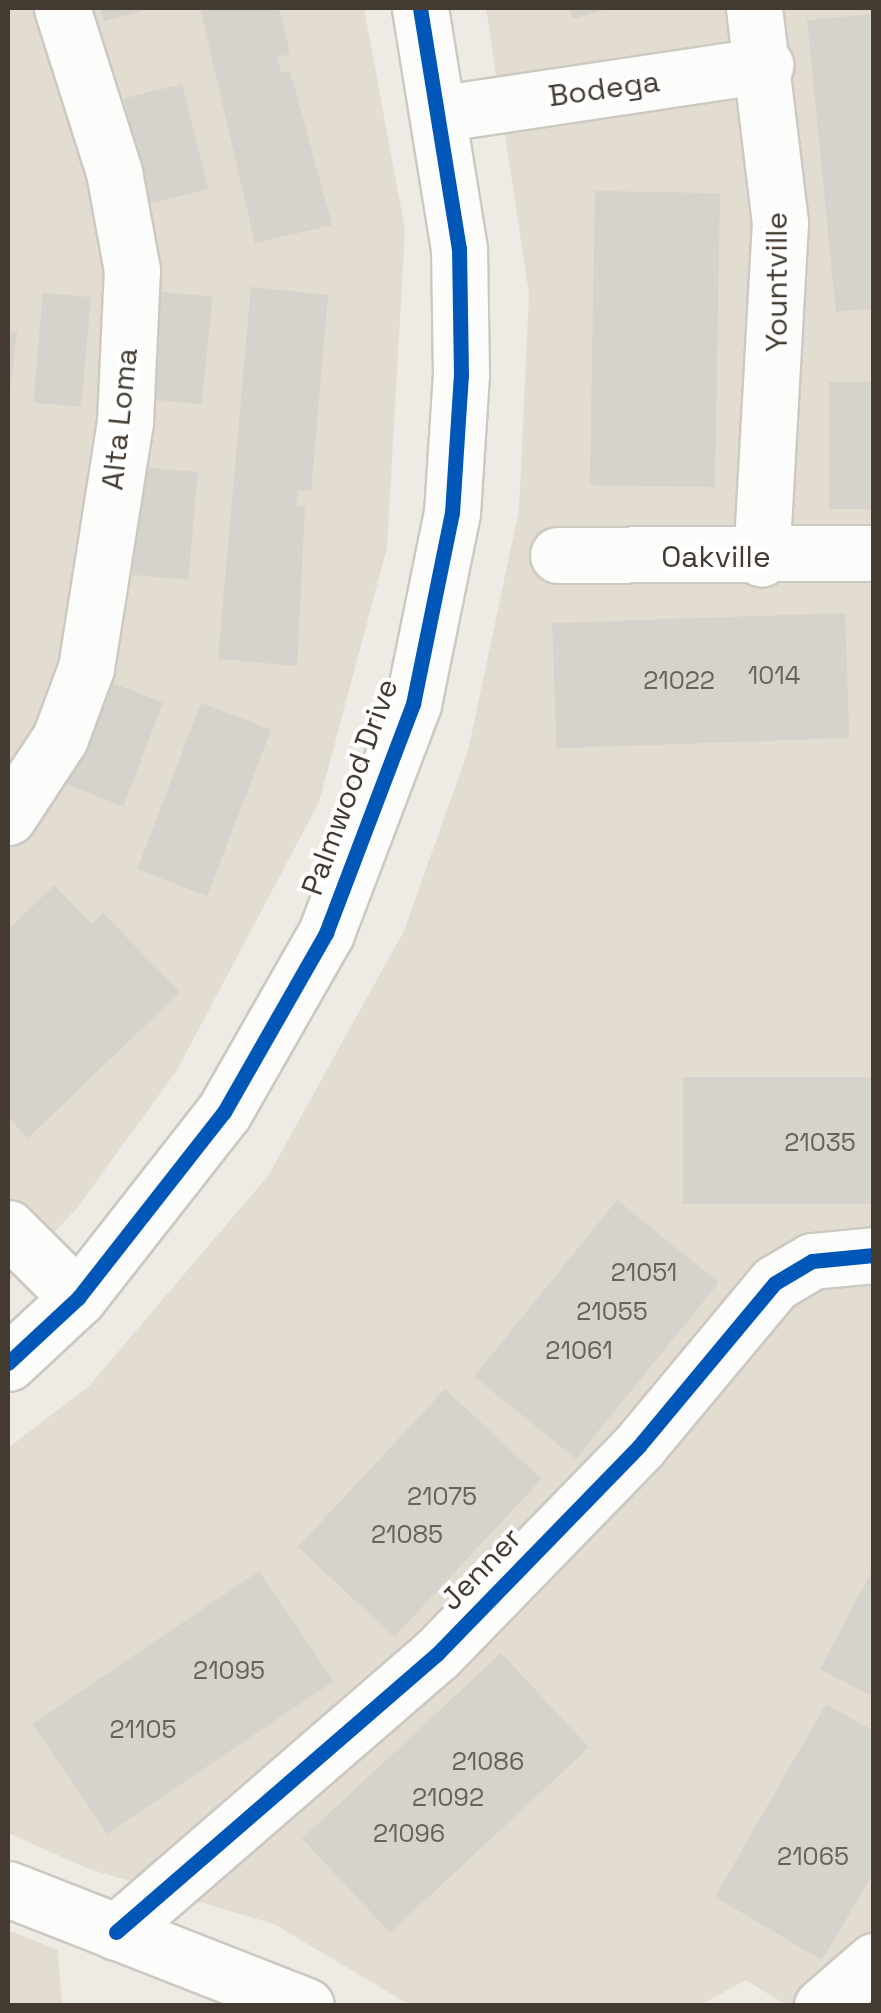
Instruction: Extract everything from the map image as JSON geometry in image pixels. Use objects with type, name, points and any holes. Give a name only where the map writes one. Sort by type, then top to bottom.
[{"type":"street","name":"Alta Loma","points":[[8,816],[60,738],[86,668],[125,422],[132,270],[114,172],[62,8]]},
{"type":"street","name":"Palmwood Drive","points":[[8,1363],[78,1298],[173,1184],[276,1023],[360,856],[413,704],[452,513],[461,375],[444,113],[420,8]]},
{"type":"street","name":"Yountville","points":[[754,8],[765,65],[780,222],[762,558]]},
{"type":"street","name":"Bodega","points":[[444,113],[765,65]]},
{"type":"street","name":"Oakville","points":[[558,555],[762,558],[874,554]]},
{"type":"street","points":[[8,1228],[78,1298]]},
{"type":"street","name":"Jenner","points":[[116,1932],[436,1654],[639,1446],[775,1283],[812,1260],[874,1256]]},
{"type":"street","points":[[8,1890],[306,2006]]},
{"type":"street","points":[[822,2006],[874,1961]]},
{"type":"shaded area","points":[[8,8],[364,8],[405,230],[387,548],[319,802],[177,1070],[77,1208],[8,1282]]},
{"type":"shaded area","points":[[486,8],[873,8],[873,2005],[786,2005],[746,1980],[700,2005],[410,2005],[274,1924],[89,1869],[8,1833],[8,1448],[88,1387],[268,1176],[404,931],[468,751],[519,510],[529,294]]},
{"type":"shaded area","points":[[8,1930],[58,1950],[62,2005],[8,2005]]},
{"type":"building","points":[[100,8],[149,8],[149,9],[104,21]]},
{"type":"building","points":[[200,8],[279,8],[290,54],[277,57],[281,73],[290,71],[332,225],[255,243]]},
{"type":"building","points":[[569,8],[608,8],[609,9],[572,19]]},
{"type":"building","points":[[874,14],[874,308],[836,312],[807,20]]},
{"type":"building","points":[[182,84],[208,189],[150,203],[124,99]]},
{"type":"building","points":[[595,191],[720,193],[715,487],[590,485]]},
{"type":"building","points":[[251,287],[328,295],[311,491],[298,490],[296,506],[305,507],[297,666],[218,659]]},
{"type":"building","points":[[155,291],[213,297],[201,404],[144,398]]},
{"type":"building","points":[[43,293],[91,297],[81,407],[33,403]]},
{"type":"building","points":[[8,331],[17,332],[10,394],[8,394]]},
{"type":"building","points":[[829,382],[874,382],[874,509],[829,509]]},
{"type":"building","points":[[139,467],[198,472],[188,580],[130,575]]},
{"type":"building","points":[[845,613],[849,738],[557,748],[552,623]]},
{"type":"building","points":[[107,681],[163,703],[123,806],[67,785]]},
{"type":"building","points":[[201,703],[271,730],[207,896],[137,869]]},
{"type":"building","points":[[54,885],[92,924],[103,913],[180,992],[28,1138],[8,1117],[8,930]]},
{"type":"building","points":[[683,1077],[874,1077],[874,1204],[683,1204]]},
{"type":"building","points":[[617,1200],[719,1282],[576,1459],[474,1376]]},
{"type":"building","points":[[445,1389],[542,1479],[394,1637],[298,1547]]},
{"type":"building","points":[[874,1567],[874,1697],[820,1669]]},
{"type":"building","points":[[259,1571],[333,1681],[107,1834],[33,1724]]},
{"type":"building","points":[[501,1653],[589,1747],[390,1933],[302,1839]]},
{"type":"building","points":[[826,1704],[874,1731],[874,1872],[822,1960],[715,1897]]},
{"type":"cycle path","points":[[8,1363],[78,1298],[224,1112],[326,933],[413,704],[452,513],[461,375],[459,249],[420,8]]},
{"type":"cycle path","points":[[116,1932],[437,1654],[639,1446],[775,1283],[812,1261],[874,1255]]}]
